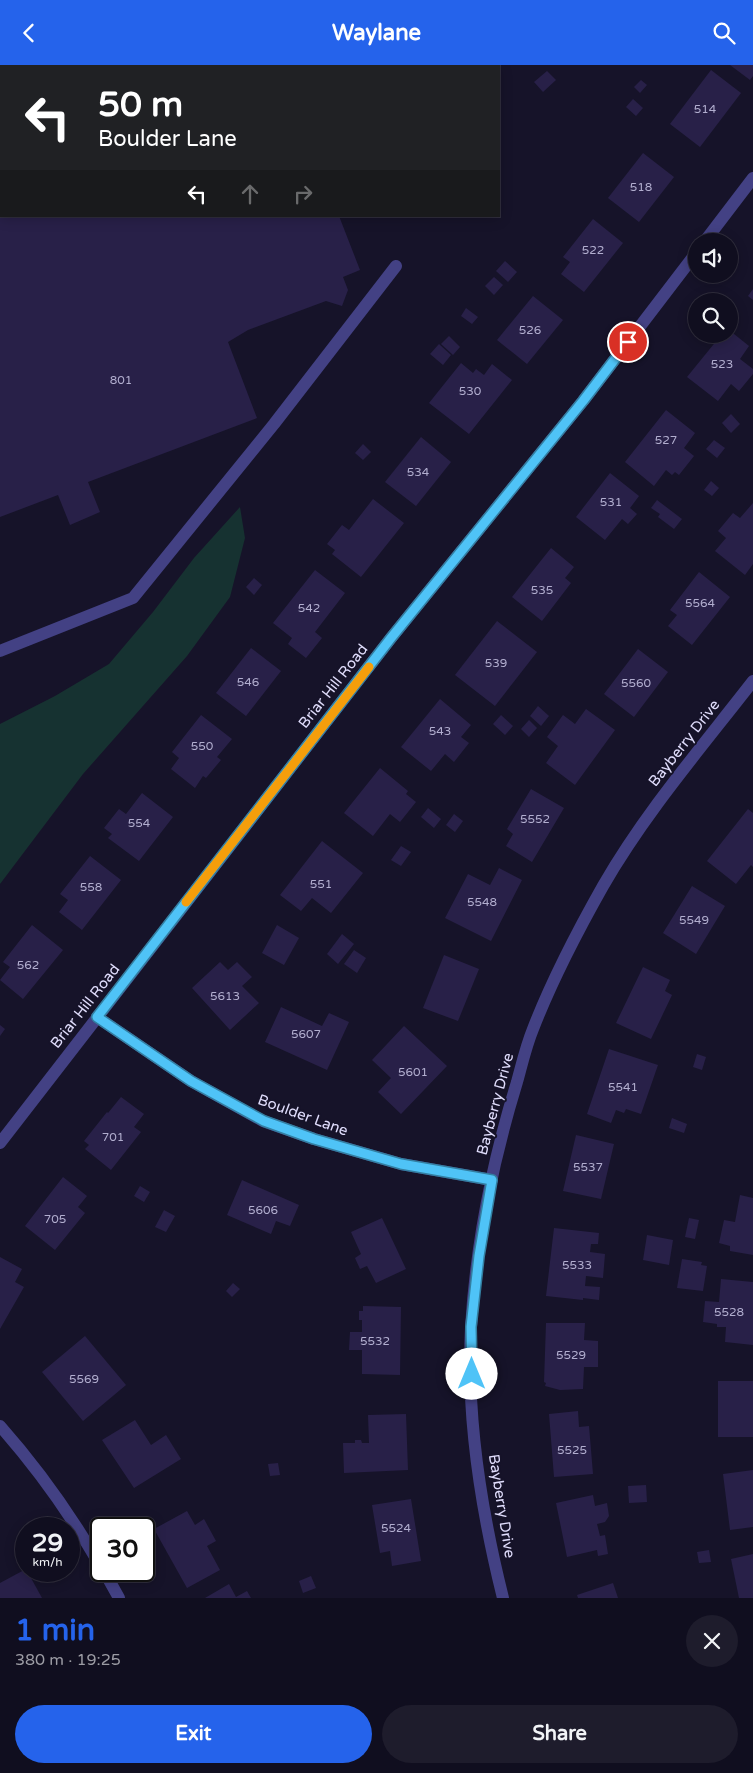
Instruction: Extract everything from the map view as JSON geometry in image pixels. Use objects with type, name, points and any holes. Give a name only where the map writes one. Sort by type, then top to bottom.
[{"type":"street","points":[[711,233],[753,178]]},
{"type":"street","name":"Briar Hill Road","points":[[0,1143],[391,638],[583,401],[688,263]]},
{"type":"street","points":[[0,651],[133,598],[274,424],[396,266]]},
{"type":"street","name":"Bayberry Drive","points":[[503,1598],[490,1544],[478,1467],[472,1389],[471,1327],[479,1256],[492,1180],[506,1115],[532,1030],[565,955],[604,884],[648,816],[753,681]]},
{"type":"street","name":"Boulder Lane","points":[[97,1017],[191,1081],[264,1121],[314,1139],[401,1164],[492,1180]]},
{"type":"street","points":[[0,1427],[23,1452],[65,1508],[90,1549]]},
{"type":"street","points":[[110,1582],[119,1598]]},
{"type":"green space","points":[[240,507],[245,538],[230,597],[187,656],[83,774],[0,884],[0,724],[55,696],[109,664],[153,612],[194,558]]},
{"type":"building","points":[[730,65],[753,65],[753,76],[750,80]]},
{"type":"building","points":[[711,70],[741,93],[700,147],[670,124]]},
{"type":"building","points":[[547,71],[556,80],[543,92],[534,82]]},
{"type":"building","points":[[641,80],[647,85],[640,93],[634,87]]},
{"type":"building","points":[[633,99],[643,108],[636,116],[626,107]]},
{"type":"building","points":[[643,153],[674,177],[639,222],[608,198]]},
{"type":"building","points":[[0,217],[339,217],[360,270],[343,277],[348,290],[342,306],[326,301],[248,330],[228,342],[257,418],[88,482],[100,512],[70,525],[58,495],[0,517]]},
{"type":"building","points":[[593,219],[623,243],[584,292],[561,274],[570,262],[563,257]]},
{"type":"building","points":[[505,261],[517,272],[508,282],[496,271]]},
{"type":"building","points":[[494,277],[503,285],[494,295],[485,286]]},
{"type":"building","points":[[753,289],[753,300],[748,296]]},
{"type":"building","points":[[533,296],[563,320],[527,364],[497,340]]},
{"type":"building","points":[[466,308],[478,317],[472,324],[461,316]]},
{"type":"building","points":[[449,336],[460,347],[453,355],[441,344]]},
{"type":"building","points":[[738,337],[749,346],[740,359],[753,369],[753,374],[739,391],[731,384],[718,401],[687,377],[715,343],[738,343]]},
{"type":"building","points":[[439,344],[451,355],[443,365],[430,354]]},
{"type":"building","points":[[461,363],[473,373],[476,369],[484,375],[492,364],[512,380],[469,434],[429,403]]},
{"type":"building","points":[[666,410],[695,433],[684,448],[694,456],[679,475],[675,472],[672,475],[666,470],[654,486],[625,462]]},
{"type":"building","points":[[731,414],[740,424],[731,433],[722,423]]},
{"type":"building","points":[[421,437],[451,462],[416,506],[385,482]]},
{"type":"building","points":[[714,440],[725,448],[717,458],[706,449]]},
{"type":"building","points":[[363,444],[371,452],[363,460],[355,453]]},
{"type":"building","points":[[610,473],[639,496],[630,508],[637,514],[628,524],[622,519],[605,540],[576,517]]},
{"type":"building","points":[[711,481],[719,488],[712,496],[704,490]]},
{"type":"building","points":[[373,499],[404,523],[361,577],[332,554],[335,550],[327,544],[342,525],[349,530]]},
{"type":"building","points":[[657,500],[682,519],[674,529],[658,517],[660,514],[651,508]]},
{"type":"building","points":[[753,503],[753,564],[745,575],[715,551],[726,538],[718,531],[733,513],[740,518]]},
{"type":"building","points":[[551,548],[574,567],[565,578],[571,583],[542,621],[512,597]]},
{"type":"building","points":[[315,570],[345,593],[315,632],[322,638],[306,658],[288,644],[292,638],[273,623]]},
{"type":"building","points":[[699,572],[730,597],[692,645],[668,626],[677,615],[670,610]]},
{"type":"building","points":[[254,578],[262,585],[254,595],[246,587]]},
{"type":"building","points":[[497,621],[537,652],[495,706],[455,675]]},
{"type":"building","points":[[251,648],[281,671],[246,716],[216,693]]},
{"type":"building","points":[[638,649],[668,672],[634,717],[604,694]]},
{"type":"building","points":[[440,699],[471,725],[461,737],[469,743],[454,762],[445,754],[431,771],[401,747]]},
{"type":"building","points":[[538,706],[549,716],[541,726],[530,716]]},
{"type":"building","points":[[586,709],[615,730],[575,785],[546,763],[558,746],[547,737],[563,715],[575,724]]},
{"type":"building","points":[[201,715],[232,739],[217,757],[221,760],[206,778],[203,776],[195,788],[171,769],[179,758],[172,752]]},
{"type":"building","points":[[501,715],[513,726],[505,735],[493,724]]},
{"type":"building","points":[[529,720],[537,728],[529,737],[521,729]]},
{"type":"building","points":[[380,768],[408,791],[406,794],[416,802],[400,822],[390,814],[373,836],[344,813]]},
{"type":"building","points":[[531,789],[564,808],[532,862],[506,846],[513,834],[507,829]]},
{"type":"building","points":[[142,793],[173,817],[139,861],[108,838],[112,834],[104,828],[119,809],[126,814]]},
{"type":"building","points":[[428,808],[441,819],[434,828],[421,817]]},
{"type":"building","points":[[748,809],[753,813],[753,867],[751,865],[736,884],[707,861]]},
{"type":"building","points":[[454,814],[463,821],[455,832],[446,825]]},
{"type":"building","points":[[322,841],[363,873],[331,913],[312,898],[301,911],[280,895]]},
{"type":"building","points":[[401,846],[411,852],[401,866],[391,860]]},
{"type":"building","points":[[90,856],[121,880],[82,930],[59,912],[68,900],[60,894]]},
{"type":"building","points":[[499,868],[522,880],[491,941],[445,918],[468,874],[490,885]]},
{"type":"building","points":[[692,886],[725,906],[696,954],[663,933]]},
{"type":"building","points":[[32,925],[63,950],[23,999],[0,980],[10,967],[3,962]]},
{"type":"building","points":[[277,925],[299,938],[284,965],[262,953]]},
{"type":"building","points":[[342,934],[354,944],[338,964],[327,954]]},
{"type":"building","points":[[354,950],[366,958],[357,973],[344,964]]},
{"type":"building","points":[[444,955],[479,969],[458,1021],[423,1008]]},
{"type":"building","points":[[220,962],[228,970],[237,962],[252,977],[242,986],[259,1003],[230,1030],[192,988]]},
{"type":"building","points":[[643,967],[670,980],[665,991],[672,995],[651,1039],[616,1023]]},
{"type":"building","points":[[281,1007],[322,1026],[329,1013],[349,1022],[327,1070],[265,1042]]},
{"type":"building","points":[[0,1025],[5,1029],[0,1036]]},
{"type":"building","points":[[404,1026],[447,1066],[401,1114],[378,1092],[391,1078],[372,1060]]},
{"type":"building","points":[[609,1049],[658,1065],[641,1114],[626,1109],[624,1113],[616,1110],[611,1123],[587,1114]]},
{"type":"building","points":[[697,1054],[706,1057],[702,1070],[693,1067]]},
{"type":"building","points":[[121,1097],[144,1114],[134,1127],[141,1132],[111,1170],[85,1149],[89,1145],[84,1141]]},
{"type":"building","points":[[672,1118],[687,1124],[684,1133],[669,1128]]},
{"type":"building","points":[[576,1135],[614,1144],[601,1199],[563,1191]]},
{"type":"building","points":[[63,1177],[87,1196],[78,1207],[85,1213],[55,1250],[25,1226]]},
{"type":"building","points":[[242,1180],[299,1205],[290,1226],[276,1221],[271,1234],[227,1215]]},
{"type":"building","points":[[140,1186],[150,1192],[144,1202],[134,1196]]},
{"type":"building","points":[[740,1195],[753,1198],[753,1255],[730,1251],[730,1246],[719,1243],[724,1220],[735,1222]]},
{"type":"building","points":[[164,1210],[175,1216],[166,1232],[155,1227]]},
{"type":"building","points":[[382,1218],[406,1269],[376,1283],[367,1266],[360,1269],[355,1258],[361,1254],[351,1232]]},
{"type":"building","points":[[689,1218],[699,1220],[695,1239],[685,1237]]},
{"type":"building","points":[[554,1228],[599,1233],[598,1244],[591,1244],[590,1252],[605,1254],[603,1278],[586,1276],[585,1286],[600,1287],[599,1300],[546,1296]]},
{"type":"building","points":[[647,1235],[673,1240],[669,1265],[643,1260]]},
{"type":"building","points":[[0,1257],[22,1269],[15,1282],[24,1287],[0,1329]]},
{"type":"building","points":[[682,1259],[702,1262],[701,1265],[707,1266],[703,1291],[677,1288]]},
{"type":"building","points":[[721,1279],[753,1282],[753,1345],[725,1342],[726,1327],[717,1327],[717,1324],[703,1322],[705,1301],[719,1302]]},
{"type":"building","points":[[233,1283],[240,1289],[232,1297],[226,1291]]},
{"type":"building","points":[[363,1306],[401,1307],[400,1375],[362,1374],[362,1350],[349,1350],[350,1332],[362,1332],[362,1320],[359,1320],[359,1311],[363,1311]]},
{"type":"building","points":[[546,1323],[585,1323],[584,1340],[598,1341],[598,1367],[584,1367],[583,1389],[560,1390],[545,1386]]},
{"type":"building","points":[[85,1336],[126,1385],[83,1421],[42,1372]]},
{"type":"building","points":[[718,1381],[753,1381],[753,1437],[718,1437]]},
{"type":"building","points":[[578,1411],[579,1427],[589,1426],[593,1474],[554,1477],[549,1414]]},
{"type":"building","points":[[406,1414],[408,1470],[344,1473],[343,1443],[355,1443],[355,1440],[361,1440],[362,1443],[369,1443],[368,1415]]},
{"type":"building","points":[[135,1420],[151,1445],[166,1435],[181,1459],[134,1488],[102,1440]]},
{"type":"building","points":[[278,1463],[280,1475],[270,1476],[268,1464]]},
{"type":"building","points":[[753,1470],[753,1527],[730,1530],[723,1474]]},
{"type":"building","points":[[646,1485],[647,1502],[629,1503],[628,1486]]},
{"type":"building","points":[[593,1495],[595,1506],[607,1503],[609,1516],[605,1522],[597,1524],[600,1536],[605,1535],[608,1554],[598,1556],[597,1550],[567,1557],[556,1503]]},
{"type":"building","points":[[411,1499],[421,1561],[392,1566],[390,1551],[380,1553],[372,1505]]},
{"type":"building","points":[[187,1511],[195,1525],[204,1519],[216,1541],[207,1546],[220,1570],[187,1588],[155,1528]]},
{"type":"building","points":[[709,1550],[711,1562],[699,1563],[697,1552]]},
{"type":"building","points":[[753,1554],[753,1598],[739,1598],[731,1559]]},
{"type":"building","points":[[15,1575],[15,1582],[33,1582],[42,1598],[0,1598],[0,1583]]},
{"type":"building","points":[[311,1576],[316,1588],[303,1593],[299,1581]]},
{"type":"building","points":[[613,1583],[618,1598],[578,1598],[577,1595]]},
{"type":"building","points":[[229,1584],[236,1597],[247,1591],[251,1598],[205,1598]]},
{"type":"slow traffic","points":[[186,902],[369,667]]},
{"type":"route","points":[[472,1374],[471,1327],[479,1256],[492,1180],[401,1164],[314,1139],[264,1121],[191,1081],[97,1017],[391,638],[583,401],[628,342]]}]
